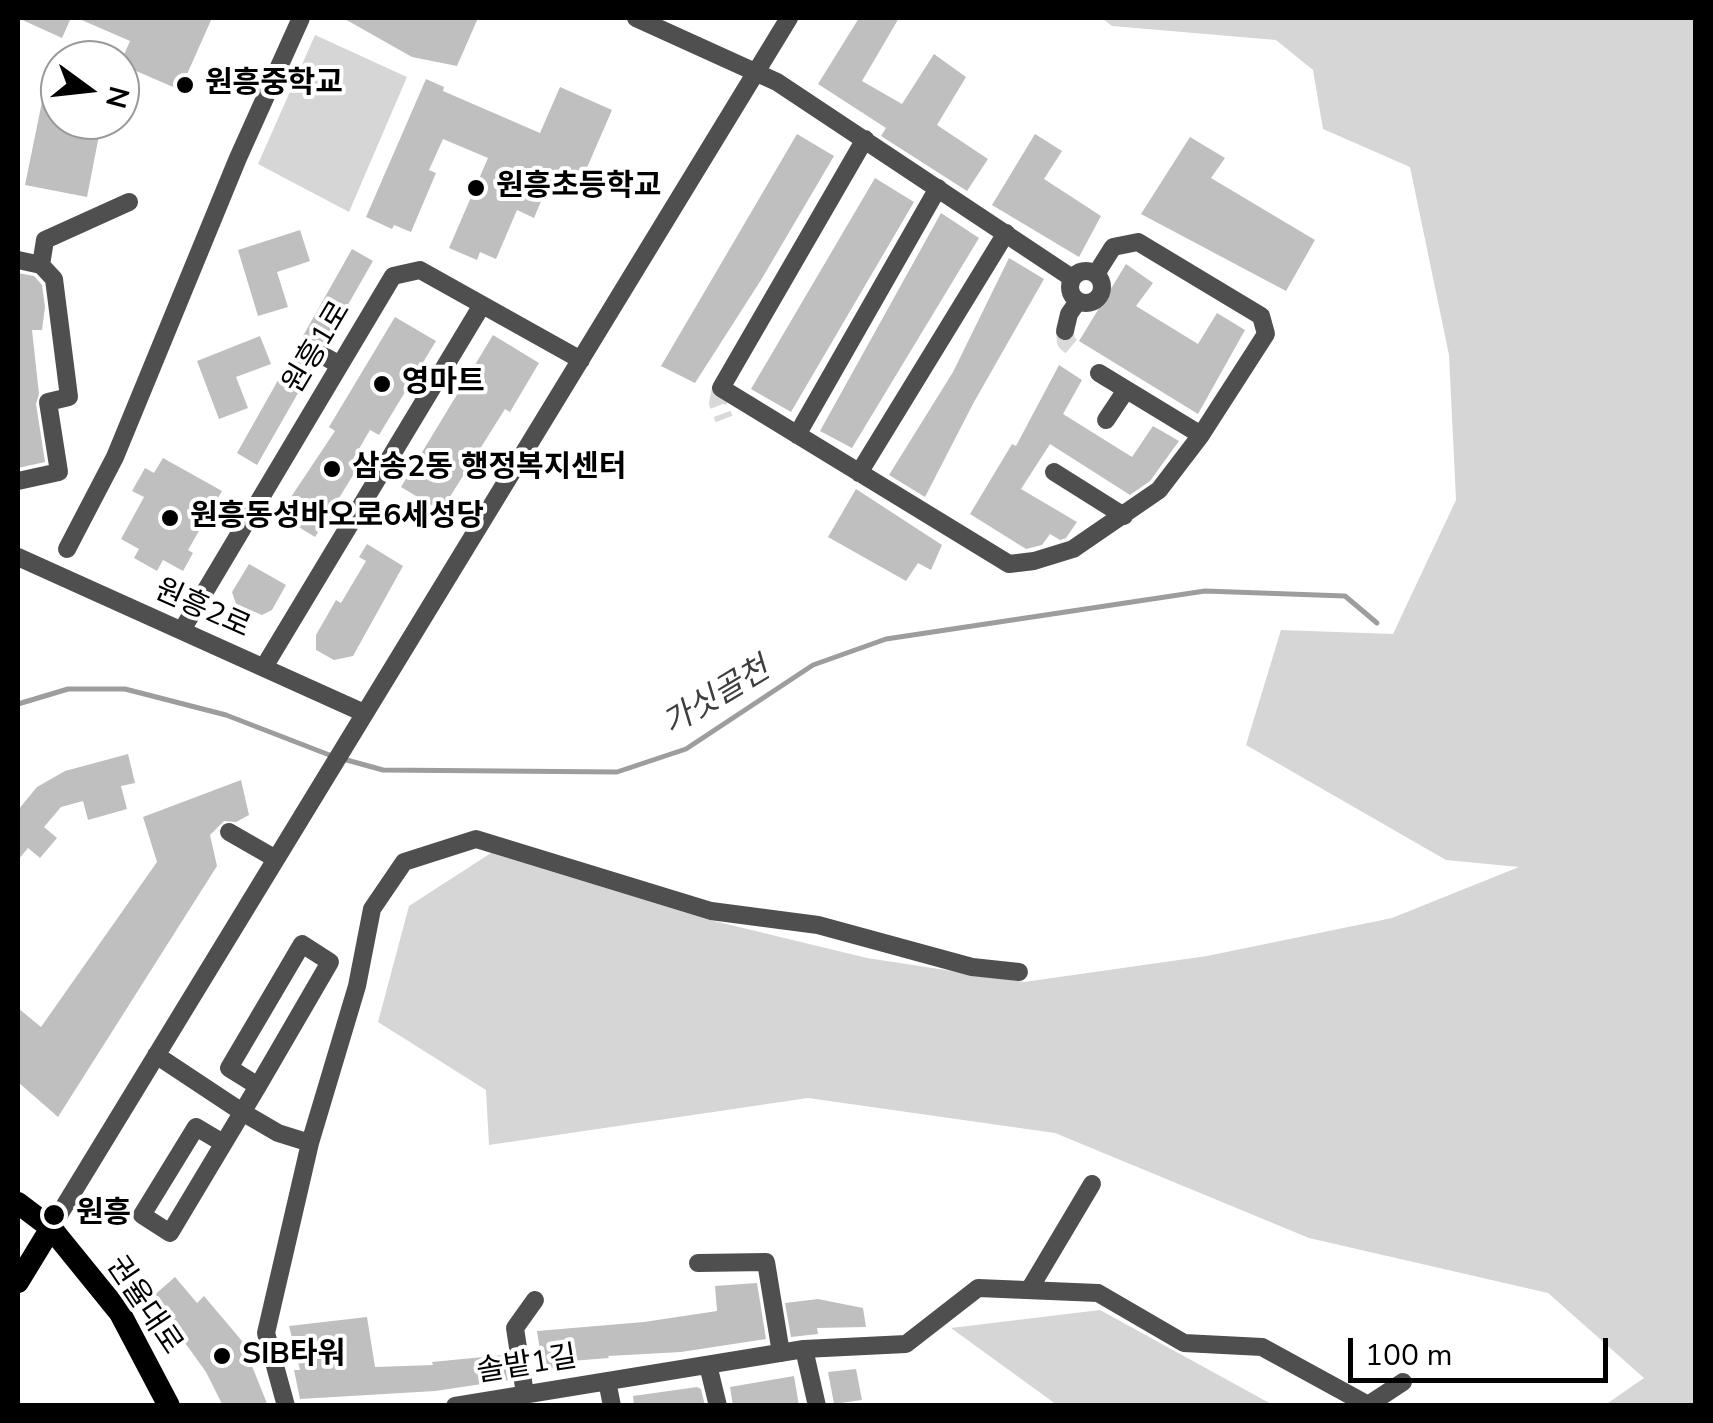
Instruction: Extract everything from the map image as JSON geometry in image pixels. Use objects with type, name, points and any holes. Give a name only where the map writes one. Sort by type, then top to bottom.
[{"type":"main road","name":"권율대로","points":[[18,1203],[51,1228],[120,1313],[169,1406]]},
{"type":"main road","points":[[18,1282],[51,1228]]},
{"type":"street","points":[[67,549],[115,457],[238,158],[301,18]]},
{"type":"street","points":[[636,18],[756,72],[801,97],[1072,278]]},
{"type":"street","points":[[51,1228],[789,18]]},
{"type":"street","points":[[865,139],[720,388],[1009,564],[1034,562],[1074,549],[1159,490],[1201,435],[1266,334],[1262,316],[1138,242],[1113,247],[1096,274]]},
{"type":"street","points":[[798,435],[938,188]]},
{"type":"street","points":[[41,264],[45,240],[129,202]]},
{"type":"street","points":[[859,473],[1006,234]]},
{"type":"street","points":[[18,260],[41,264],[54,279],[69,397],[48,402],[59,472],[18,480]]},
{"type":"street","name":"원흥1로","points":[[182,630],[393,276],[420,270],[581,360]]},
{"type":"street","points":[[1086,270],[1096,274],[1101,293],[1088,303],[1078,301],[1071,293],[1072,278],[1086,270]]},
{"type":"street","points":[[1066,331],[1069,314],[1078,301]]},
{"type":"street","points":[[264,668],[482,305]]},
{"type":"street","points":[[320,354],[340,365]]},
{"type":"street","points":[[1099,373],[1201,435]]},
{"type":"street","points":[[1106,420],[1126,390]]},
{"type":"street","points":[[1054,472],[1124,516]]},
{"type":"street","name":"원흥2로","points":[[18,557],[364,713]]},
{"type":"street","points":[[229,832],[276,859]]},
{"type":"street","points":[[286,1406],[266,1334],[310,1143],[358,986],[372,909],[404,862],[476,838],[711,910],[818,926],[972,967],[1019,972]]},
{"type":"street","points":[[223,1143],[196,1127],[142,1215],[170,1233],[258,1086],[330,962],[302,944],[229,1068],[258,1086]]},
{"type":"street","points":[[156,1056],[278,1133],[310,1143]]},
{"type":"street","points":[[1029,1290],[1092,1184]]},
{"type":"street","points":[[698,1263],[766,1262],[781,1353]]},
{"type":"street","name":"솔밭1길","points":[[456,1406],[804,1349],[906,1344],[978,1288],[1098,1293],[1184,1343],[1262,1347],[1368,1405],[1403,1382]]},
{"type":"street","points":[[525,1394],[515,1328],[536,1300]]},
{"type":"street","points":[[804,1349],[817,1406]]},
{"type":"street","points":[[708,1365],[718,1406]]},
{"type":"street","name":"솔밭1길","points":[[606,1382],[612,1406]]},
{"type":"shaded area","points":[[1102,18],[1695,18],[1695,1405],[1605,1405],[1644,1378],[1548,1293],[1309,1238],[1055,1133],[808,1098],[489,1145],[486,1090],[378,1022],[409,906],[491,853],[710,920],[867,958],[1024,982],[1207,956],[1392,918],[1519,867],[1446,860],[1246,745],[1281,630],[1393,634],[1456,500],[1449,355],[1410,167],[1323,129],[1313,70],[1276,40],[1112,26]]},
{"type":"shaded area","points":[[315,35],[407,77],[349,212],[258,164]]},
{"type":"shaded area","points":[[1100,1310],[1273,1405],[1057,1405],[951,1328]]},
{"type":"building","points":[[18,18],[71,18],[62,38]]},
{"type":"building","points":[[77,18],[212,18],[180,90],[140,73],[140,40],[128,40]]},
{"type":"building","points":[[343,18],[478,18],[457,66],[412,57]]},
{"type":"building","points":[[859,18],[899,18],[862,81],[902,104],[934,54],[966,77],[937,125],[988,159],[967,191],[881,136],[886,128],[818,84]]},
{"type":"building","points":[[426,79],[444,87],[443,91],[540,133],[560,87],[612,110],[576,193],[549,182],[534,218],[517,210],[496,259],[480,252],[477,260],[449,248],[488,158],[443,139],[429,170],[436,173],[411,232],[394,225],[392,229],[366,217]]},
{"type":"building","points":[[40,112],[40,140],[98,140],[87,197],[25,185]]},
{"type":"building","points":[[797,134],[834,156],[695,383],[661,366]]},
{"type":"building","points":[[1035,134],[1062,151],[1044,179],[1101,216],[1079,257],[992,205]]},
{"type":"building","points":[[1190,137],[1225,158],[1211,178],[1315,240],[1286,291],[1141,214]]},
{"type":"building","points":[[875,178],[914,202],[791,412],[751,389]]},
{"type":"building","points":[[941,213],[979,238],[852,448],[820,431]]},
{"type":"building","points":[[300,230],[310,261],[277,272],[288,307],[258,316],[238,250]]},
{"type":"building","points":[[352,249],[373,261],[326,343],[310,347],[308,355],[314,365],[257,465],[237,453]]},
{"type":"building","points":[[1009,258],[1044,279],[925,497],[889,475],[953,372]]},
{"type":"building","points":[[1126,264],[1153,283],[1136,306],[1198,344],[1217,313],[1245,330],[1198,414],[1079,341]]},
{"type":"building","points":[[18,273],[34,276],[42,285],[42,330],[32,330],[39,394],[36,404],[45,462],[18,468]]},
{"type":"building","points":[[395,317],[436,341],[379,435],[370,430],[353,459],[360,464],[315,537],[279,515],[335,431],[329,427]]},
{"type":"building","points":[[493,335],[539,363],[441,511],[401,487]]},
{"type":"building","points":[[260,336],[271,364],[236,377],[248,408],[219,419],[197,361]]},
{"type":"building","points":[[1059,365],[1082,380],[1063,414],[1132,457],[1153,426],[1179,441],[1150,481],[1130,495],[1050,444],[1021,489],[1077,522],[1066,538],[1060,540],[1050,534],[1042,545],[1026,549],[970,514],[1012,444],[1016,446]]},
{"type":"building","name":"원흥동성바오로6세성당","points":[[163,458],[222,491],[188,550],[193,553],[183,571],[163,560],[157,571],[134,558],[139,549],[121,539],[144,497],[132,491],[145,468],[154,473]]},
{"type":"building","points":[[856,489],[942,545],[931,570],[918,563],[906,581],[828,537]]},
{"type":"building","points":[[367,544],[403,566],[353,656],[334,660],[316,650],[316,635],[336,600],[341,603],[366,561],[359,557]]},
{"type":"building","points":[[249,564],[286,585],[272,610],[262,615],[236,604],[232,592]]},
{"type":"building","points":[[128,754],[135,783],[121,786],[127,809],[88,820],[83,801],[61,807],[44,827],[57,838],[40,858],[28,848],[18,860],[18,810],[37,787],[65,771]]},
{"type":"building","points":[[241,780],[249,815],[236,822],[224,821],[210,835],[217,866],[58,1117],[18,1082],[18,1008],[41,1027],[157,862],[143,817]]},
{"type":"building","name":"SIB타워","points":[[175,1277],[197,1303],[204,1296],[242,1341],[268,1406],[223,1406],[206,1372],[152,1297]]},
{"type":"building","points":[[757,1283],[766,1339],[681,1352],[571,1361],[572,1365],[543,1370],[537,1331],[717,1311],[715,1286]]},
{"type":"building","points":[[818,1299],[863,1308],[866,1327],[817,1328],[818,1334],[791,1337],[785,1303]]},
{"type":"building","points":[[367,1317],[375,1367],[433,1365],[432,1362],[504,1355],[509,1380],[435,1391],[300,1399],[294,1370],[300,1370],[289,1326]]},
{"type":"building","points":[[856,1369],[862,1400],[834,1404],[828,1372]]},
{"type":"building","points":[[794,1376],[799,1406],[733,1406],[730,1387]]},
{"type":"building","points":[[697,1387],[705,1406],[634,1406],[633,1396]]},
{"type":"waterway","name":"가싯골천","points":[[343,759],[383,770],[617,772],[686,749],[813,665],[886,639],[1205,591],[1345,596],[1377,623]]},
{"type":"waterway","name":"가싯골천","points":[[18,704],[68,689],[125,689],[226,715],[332,756]]},
{"type":"tunnel","points":[[1065,331],[1066,342],[1077,351]]},
{"type":"tunnel","points":[[721,388],[718,403],[724,419]]},
{"type":"place","name":"원흥중학교","points":[[185,85]]},
{"type":"place","name":"원흥초등학교","points":[[476,188]]},
{"type":"place","name":"영마트","points":[[382,384]]},
{"type":"place","name":"삼송2동 행정복지센터","points":[[332,469]]},
{"type":"place","name":"원흥동성바오로6세성당","points":[[170,518]]},
{"type":"place","name":"원흥","points":[[54,1215]]},
{"type":"place","name":"SIB타워","points":[[222,1356]]}]
